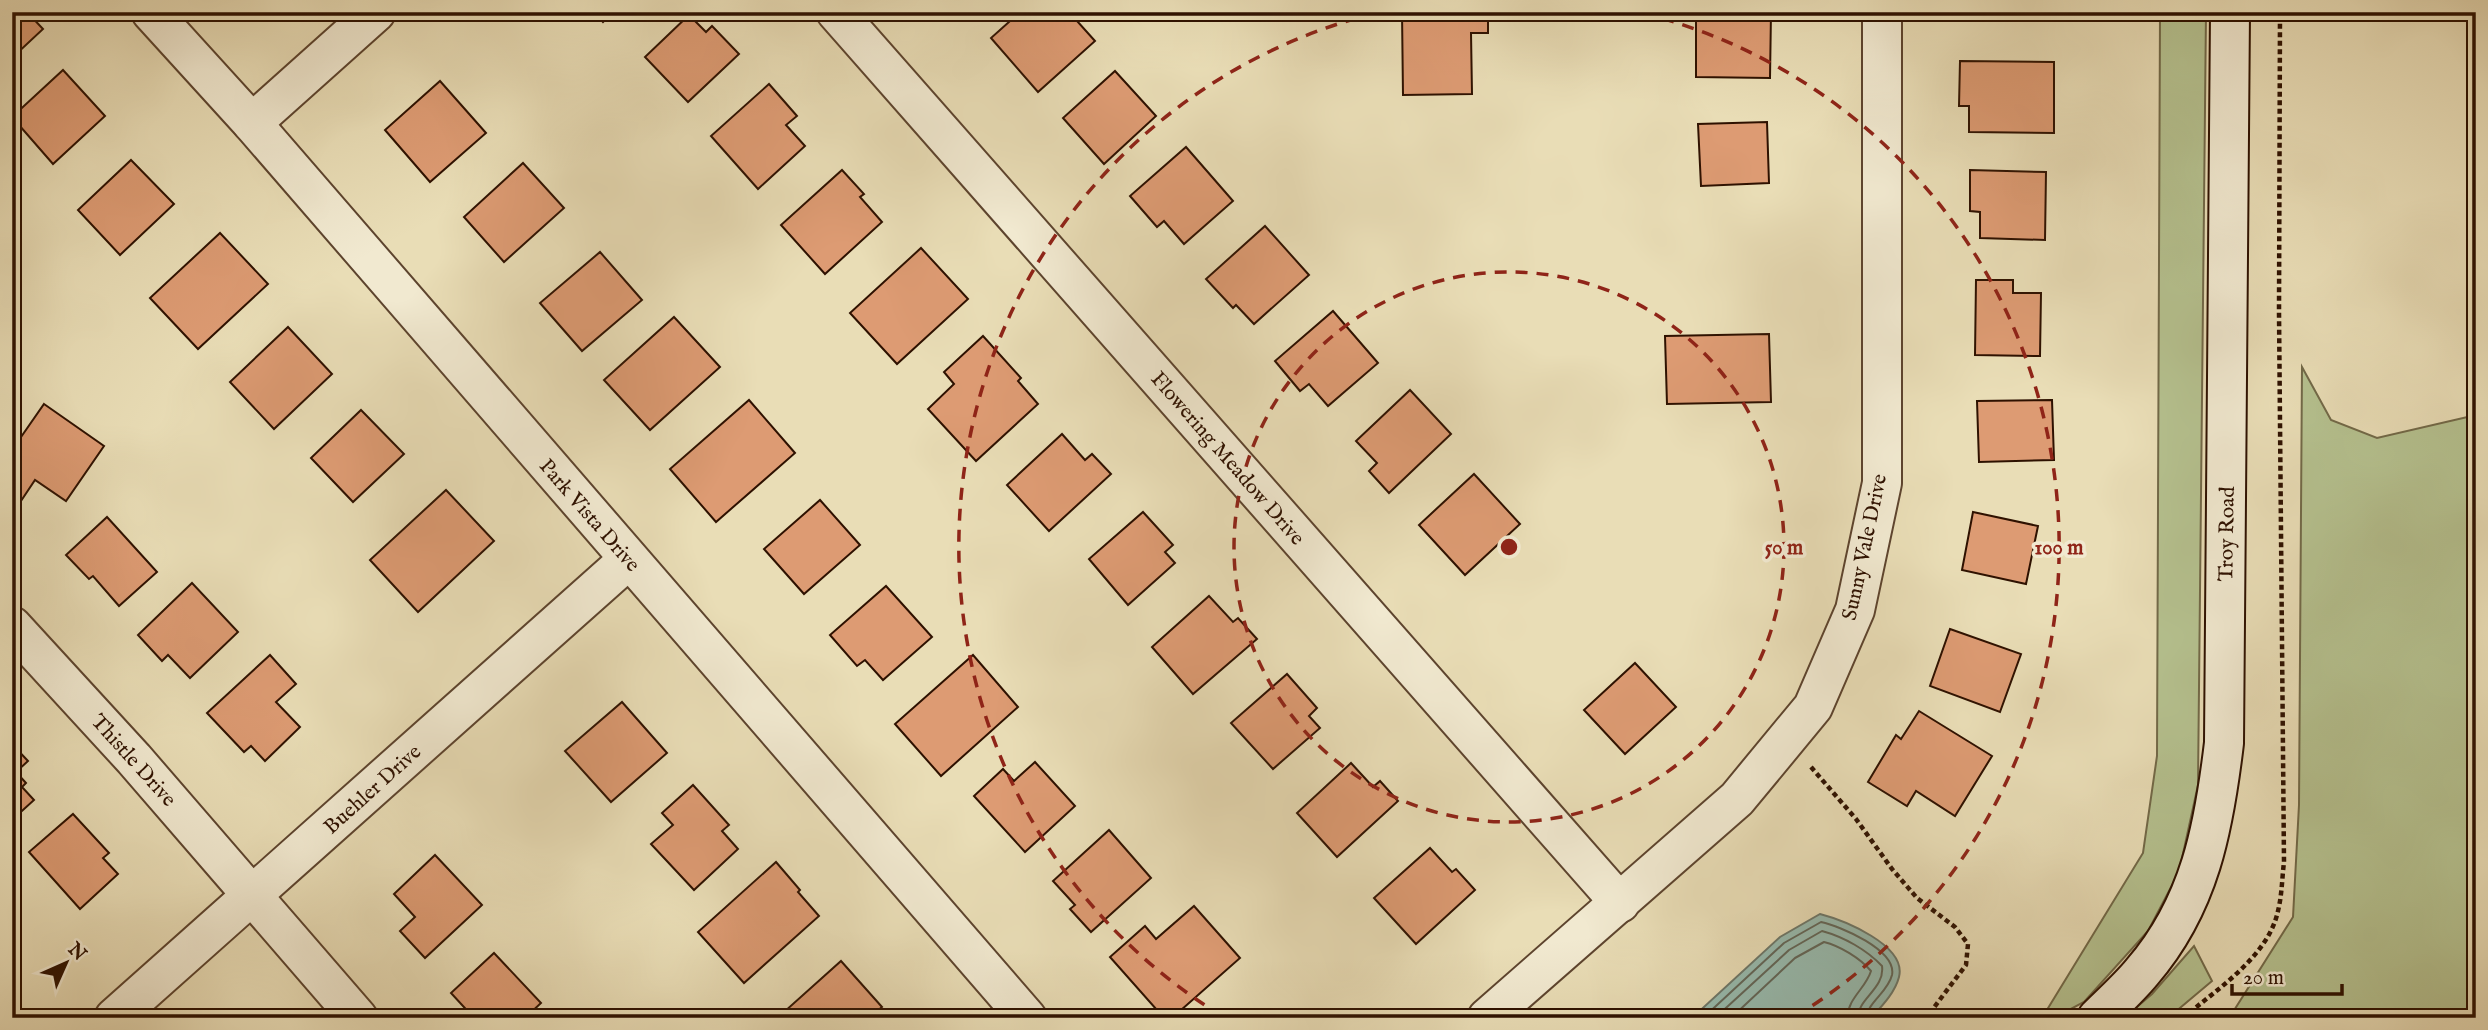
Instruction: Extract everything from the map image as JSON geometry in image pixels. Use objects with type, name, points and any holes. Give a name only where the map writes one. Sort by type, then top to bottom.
[{"type":"street","name":"Park Vista Drive","points":[[151,12],[252,123],[1027,1018]]},
{"type":"street","points":[[252,123],[376,12]]},
{"type":"street","name":"Flowering Meadow Drive","points":[[836,12],[1619,903]]},
{"type":"street","name":"Sunny Vale Drive","points":[[1487,1018],[1737,799],[1813,706],[1854,610],[1882,483],[1882,12]]},
{"type":"street","name":"Troy Road","points":[[2097,1018],[2142,972],[2168,937],[2193,890],[2206,854],[2217,802],[2224,743],[2230,12]]},
{"type":"street","name":"Buehler Drive","points":[[114,1018],[628,560]]},
{"type":"street","name":"Thistle Drive","points":[[12,626],[134,759],[358,1018]]},
{"type":"path","points":[[2183,1018],[2263,946],[2278,913],[2284,862],[2279,312],[2280,12]]},
{"type":"path","points":[[1813,769],[1917,898],[1955,927],[1968,944],[1966,965],[1926,1018]]},
{"type":"green space","points":[[2160,12],[2206,12],[2198,785],[2179,872],[2148,931],[2084,1002],[2054,1018],[2042,1018],[2143,853],[2157,756]]},
{"type":"green space","points":[[2302,367],[2331,420],[2377,438],[2476,415],[2476,1018],[2237,1018],[2233,1012],[2293,917],[2299,805]]},
{"type":"green space","points":[[2194,946],[2212,981],[2168,1018],[2124,1018],[2152,994]]},
{"type":"water","points":[[1820,914],[1871,936],[1893,954],[1899,965],[1899,977],[1894,989],[1871,1018],[1692,1018],[1780,937]]},
{"type":"building","points":[[12,12],[27,12],[43,29],[12,58]]},
{"type":"building","points":[[594,12],[613,12],[603,22]]},
{"type":"building","points":[[1020,12],[1069,12],[1095,41],[1038,92],[991,38]]},
{"type":"building","points":[[1402,12],[1488,12],[1488,33],[1471,33],[1472,94],[1403,95]]},
{"type":"building","points":[[1696,12],[1771,12],[1770,78],[1696,77]]},
{"type":"building","points":[[1977,12],[2043,12],[2044,17],[1978,20]]},
{"type":"building","points":[[689,15],[706,32],[712,26],[739,54],[688,102],[645,57]]},
{"type":"building","points":[[1960,61],[2054,62],[2054,133],[1969,132],[1969,106],[1959,106]]},
{"type":"building","points":[[63,70],[105,116],[53,164],[12,117]]},
{"type":"building","points":[[1115,71],[1156,116],[1104,164],[1063,118]]},
{"type":"building","points":[[440,81],[486,133],[430,182],[385,130]]},
{"type":"building","points":[[769,84],[797,116],[786,125],[805,146],[758,189],[711,136]]},
{"type":"building","points":[[1767,122],[1769,183],[1701,186],[1698,124]]},
{"type":"building","points":[[1186,147],[1233,201],[1184,244],[1164,221],[1157,227],[1130,196]]},
{"type":"building","points":[[131,160],[174,204],[120,255],[78,210]]},
{"type":"building","points":[[523,163],[564,208],[504,262],[464,217]]},
{"type":"building","points":[[842,170],[864,194],[860,197],[882,222],[825,274],[781,225]]},
{"type":"building","points":[[1970,170],[2046,172],[2045,240],[1980,238],[1980,212],[1970,211]]},
{"type":"building","points":[[1265,226],[1309,275],[1254,324],[1236,305],[1233,308],[1206,279]]},
{"type":"building","points":[[220,233],[268,284],[198,349],[150,298]]},
{"type":"building","points":[[921,248],[968,299],[897,364],[850,313]]},
{"type":"building","points":[[600,252],[642,300],[582,351],[540,303]]},
{"type":"building","points":[[1976,280],[2013,280],[2013,293],[2041,293],[2040,356],[1975,355]]},
{"type":"building","points":[[1333,311],[1378,363],[1328,406],[1309,384],[1300,391],[1275,361]]},
{"type":"building","points":[[674,317],[720,367],[650,430],[604,380]]},
{"type":"building","points":[[288,327],[332,374],[274,429],[230,382]]},
{"type":"building","points":[[1769,334],[1771,402],[1667,404],[1665,336]]},
{"type":"building","points":[[983,336],[1021,378],[1018,381],[1038,404],[976,461],[928,409],[954,384],[944,372]]},
{"type":"building","points":[[1410,390],[1451,434],[1389,493],[1369,471],[1377,463],[1356,441]]},
{"type":"building","points":[[749,400],[795,453],[716,522],[670,469]]},
{"type":"building","points":[[2052,400],[2054,460],[1979,462],[1977,401]]},
{"type":"building","points":[[44,404],[104,446],[66,501],[35,480],[17,507],[12,504],[12,450]]},
{"type":"building","points":[[361,410],[404,454],[353,502],[311,458]]},
{"type":"building","points":[[1062,434],[1085,460],[1092,454],[1111,474],[1049,531],[1007,485]]},
{"type":"building","points":[[1474,474],[1520,524],[1465,575],[1419,525]]},
{"type":"building","points":[[446,490],[494,541],[418,612],[370,560]]},
{"type":"building","points":[[820,500],[860,545],[804,594],[764,549]]},
{"type":"building","points":[[1143,512],[1173,545],[1165,552],[1175,563],[1128,605],[1089,559]]},
{"type":"building","points":[[1973,512],[2038,526],[2026,584],[1962,570]]},
{"type":"building","points":[[107,517],[157,572],[119,606],[93,576],[89,579],[66,555]]},
{"type":"building","points":[[192,583],[238,632],[190,678],[168,655],[162,661],[138,635]]},
{"type":"building","points":[[886,586],[932,637],[883,680],[865,660],[857,666],[830,635]]},
{"type":"building","points":[[1209,596],[1233,622],[1238,618],[1257,639],[1193,694],[1152,647]]},
{"type":"building","points":[[1950,629],[2021,654],[2000,712],[1930,686]]},
{"type":"building","points":[[270,655],[296,684],[276,702],[300,727],[265,761],[251,746],[244,752],[207,713]]},
{"type":"building","points":[[973,655],[1018,707],[941,776],[895,724]]},
{"type":"building","points":[[1635,663],[1676,707],[1625,754],[1584,710]]},
{"type":"building","points":[[1287,674],[1317,708],[1309,716],[1320,728],[1273,769],[1231,723]]},
{"type":"building","points":[[622,702],[667,753],[611,802],[565,751]]},
{"type":"building","points":[[1919,711],[1992,756],[1955,816],[1916,791],[1907,806],[1868,782],[1896,735],[1901,739]]},
{"type":"building","points":[[12,744],[28,761],[16,772],[26,783],[22,787],[34,800],[12,820]]},
{"type":"building","points":[[1035,762],[1075,806],[1025,852],[974,796],[1003,769],[1014,781]]},
{"type":"building","points":[[1351,763],[1373,787],[1380,781],[1398,801],[1337,857],[1297,813]]},
{"type":"building","points":[[693,785],[729,825],[722,831],[738,849],[694,890],[651,844],[673,825],[662,813]]},
{"type":"building","points":[[73,814],[109,853],[103,858],[118,874],[80,909],[29,852]]},
{"type":"building","points":[[1109,830],[1151,878],[1091,932],[1070,909],[1075,905],[1053,881]]},
{"type":"building","points":[[1430,848],[1452,872],[1456,869],[1475,890],[1416,944],[1374,898]]},
{"type":"building","points":[[435,855],[482,905],[425,958],[400,931],[415,917],[394,894]]},
{"type":"building","points":[[776,862],[819,916],[744,983],[698,932]]},
{"type":"building","points":[[1194,906],[1240,958],[1172,1018],[1164,1018],[1110,957],[1145,926],[1156,939]]},
{"type":"building","points":[[494,953],[541,1003],[525,1018],[474,1018],[451,993]]},
{"type":"building","points":[[841,961],[882,1007],[869,1018],[789,1018],[784,1012]]}]
